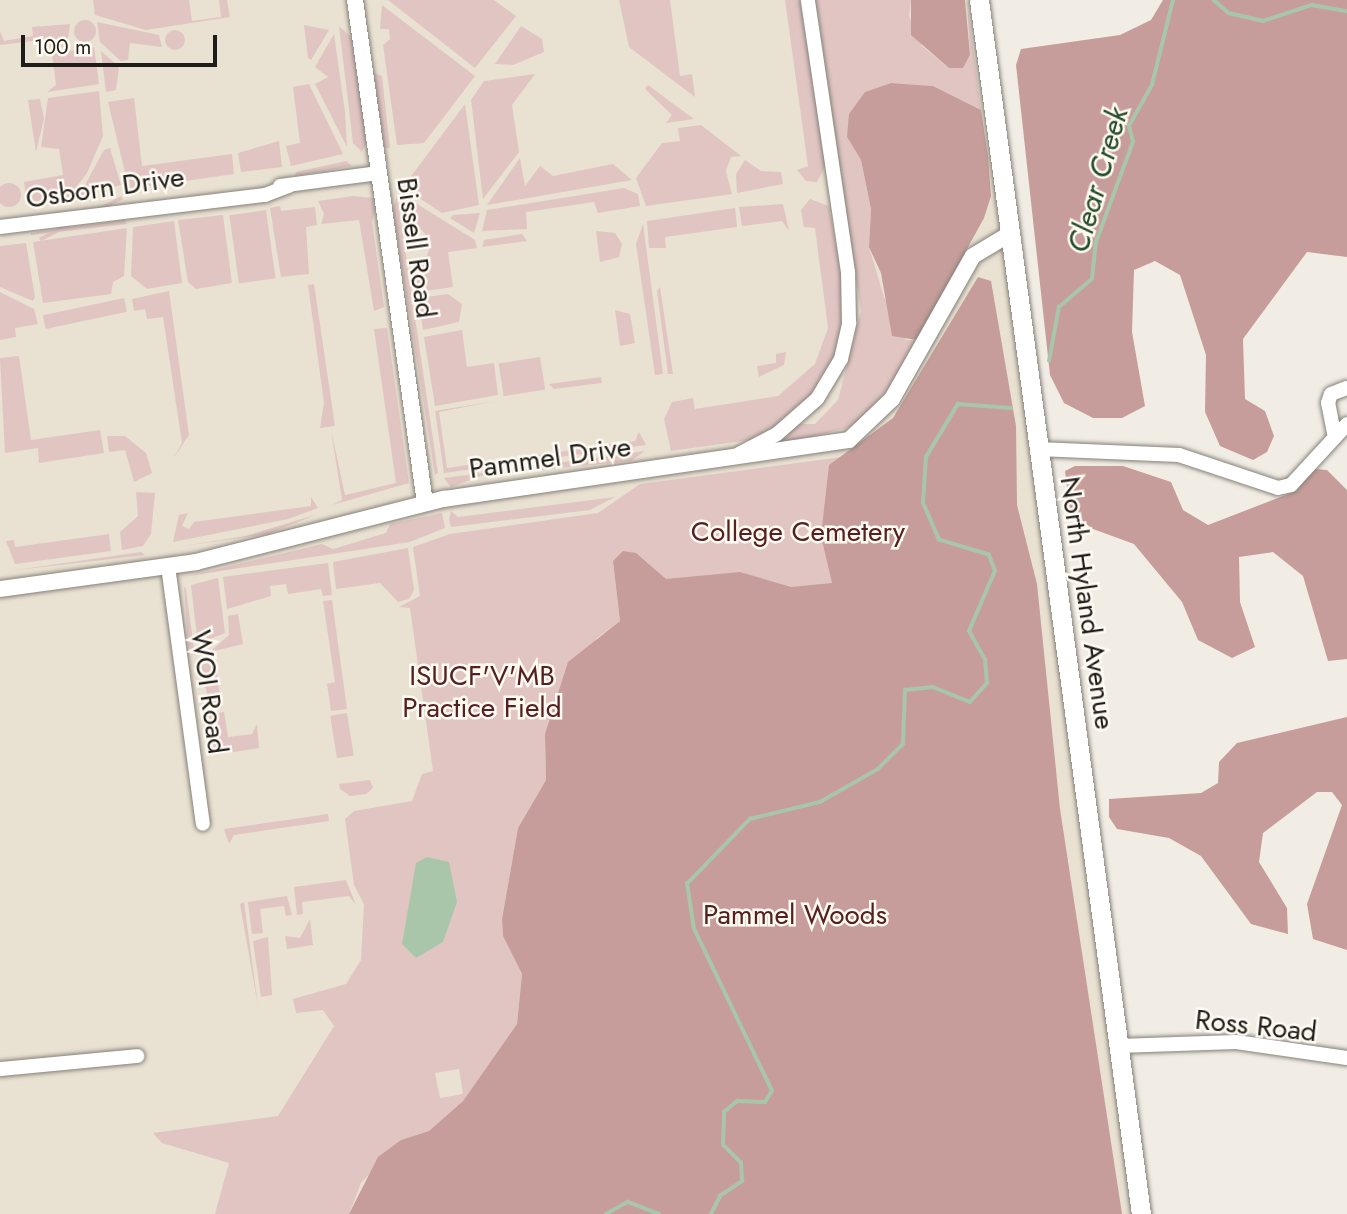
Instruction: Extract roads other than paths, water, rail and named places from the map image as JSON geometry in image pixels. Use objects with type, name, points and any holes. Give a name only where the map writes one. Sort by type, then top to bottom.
[{"type":"main road","name":"North Hyland Avenue","points":[[979,0],[1008,235],[1141,1214]]},
{"type":"street","name":"Bissell Road","points":[[355,0],[425,503]]},
{"type":"street","points":[[725,460],[804,412],[841,359],[850,302],[808,0]]},
{"type":"street","name":"Osborn Drive","points":[[0,227],[379,173]]},
{"type":"street","name":"Pammel Drive","points":[[0,589],[167,566],[425,503],[834,445],[866,427],[898,389],[973,256],[1008,235]]},
{"type":"street","points":[[1334,433],[1328,404],[1331,394],[1347,388]]},
{"type":"street","points":[[1038,449],[1180,455],[1278,488],[1291,485],[1334,433],[1347,424]]},
{"type":"street","name":"WOI Road","points":[[167,566],[203,824]]},
{"type":"street","name":"Ross Road","points":[[1118,1046],[1236,1042],[1347,1058]]},
{"type":"street","points":[[0,1069],[136,1056]]},
{"type":"waterway","name":"Clear Creek","points":[[1049,361],[1059,307],[1092,279],[1096,242],[1133,142],[1129,126],[1152,85],[1173,0]]},
{"type":"waterway","name":"Clear Creek","points":[[1214,0],[1229,13],[1263,21],[1312,5],[1347,11]]},
{"type":"waterway","name":"Clear Creek","points":[[711,1214],[720,1196],[742,1181],[741,1163],[723,1145],[724,1112],[737,1101],[765,1102],[772,1091],[694,929],[687,884],[750,819],[820,802],[878,769],[903,744],[905,690],[933,687],[970,702],[987,683],[985,660],[969,631],[995,571],[989,555],[939,540],[923,503],[926,457],[958,404],[1011,408]]},
{"type":"waterway","name":"Clear Creek","points":[[606,1214],[628,1202],[659,1214]]},
{"type":"park label","name":"College Cemetery","points":[[798,532]]},
{"type":"park label","name":"ISUCF'V'MB Practice Field","points":[[482,692]]},
{"type":"park label","name":"Pammel Woods","points":[[795,915]]}]
